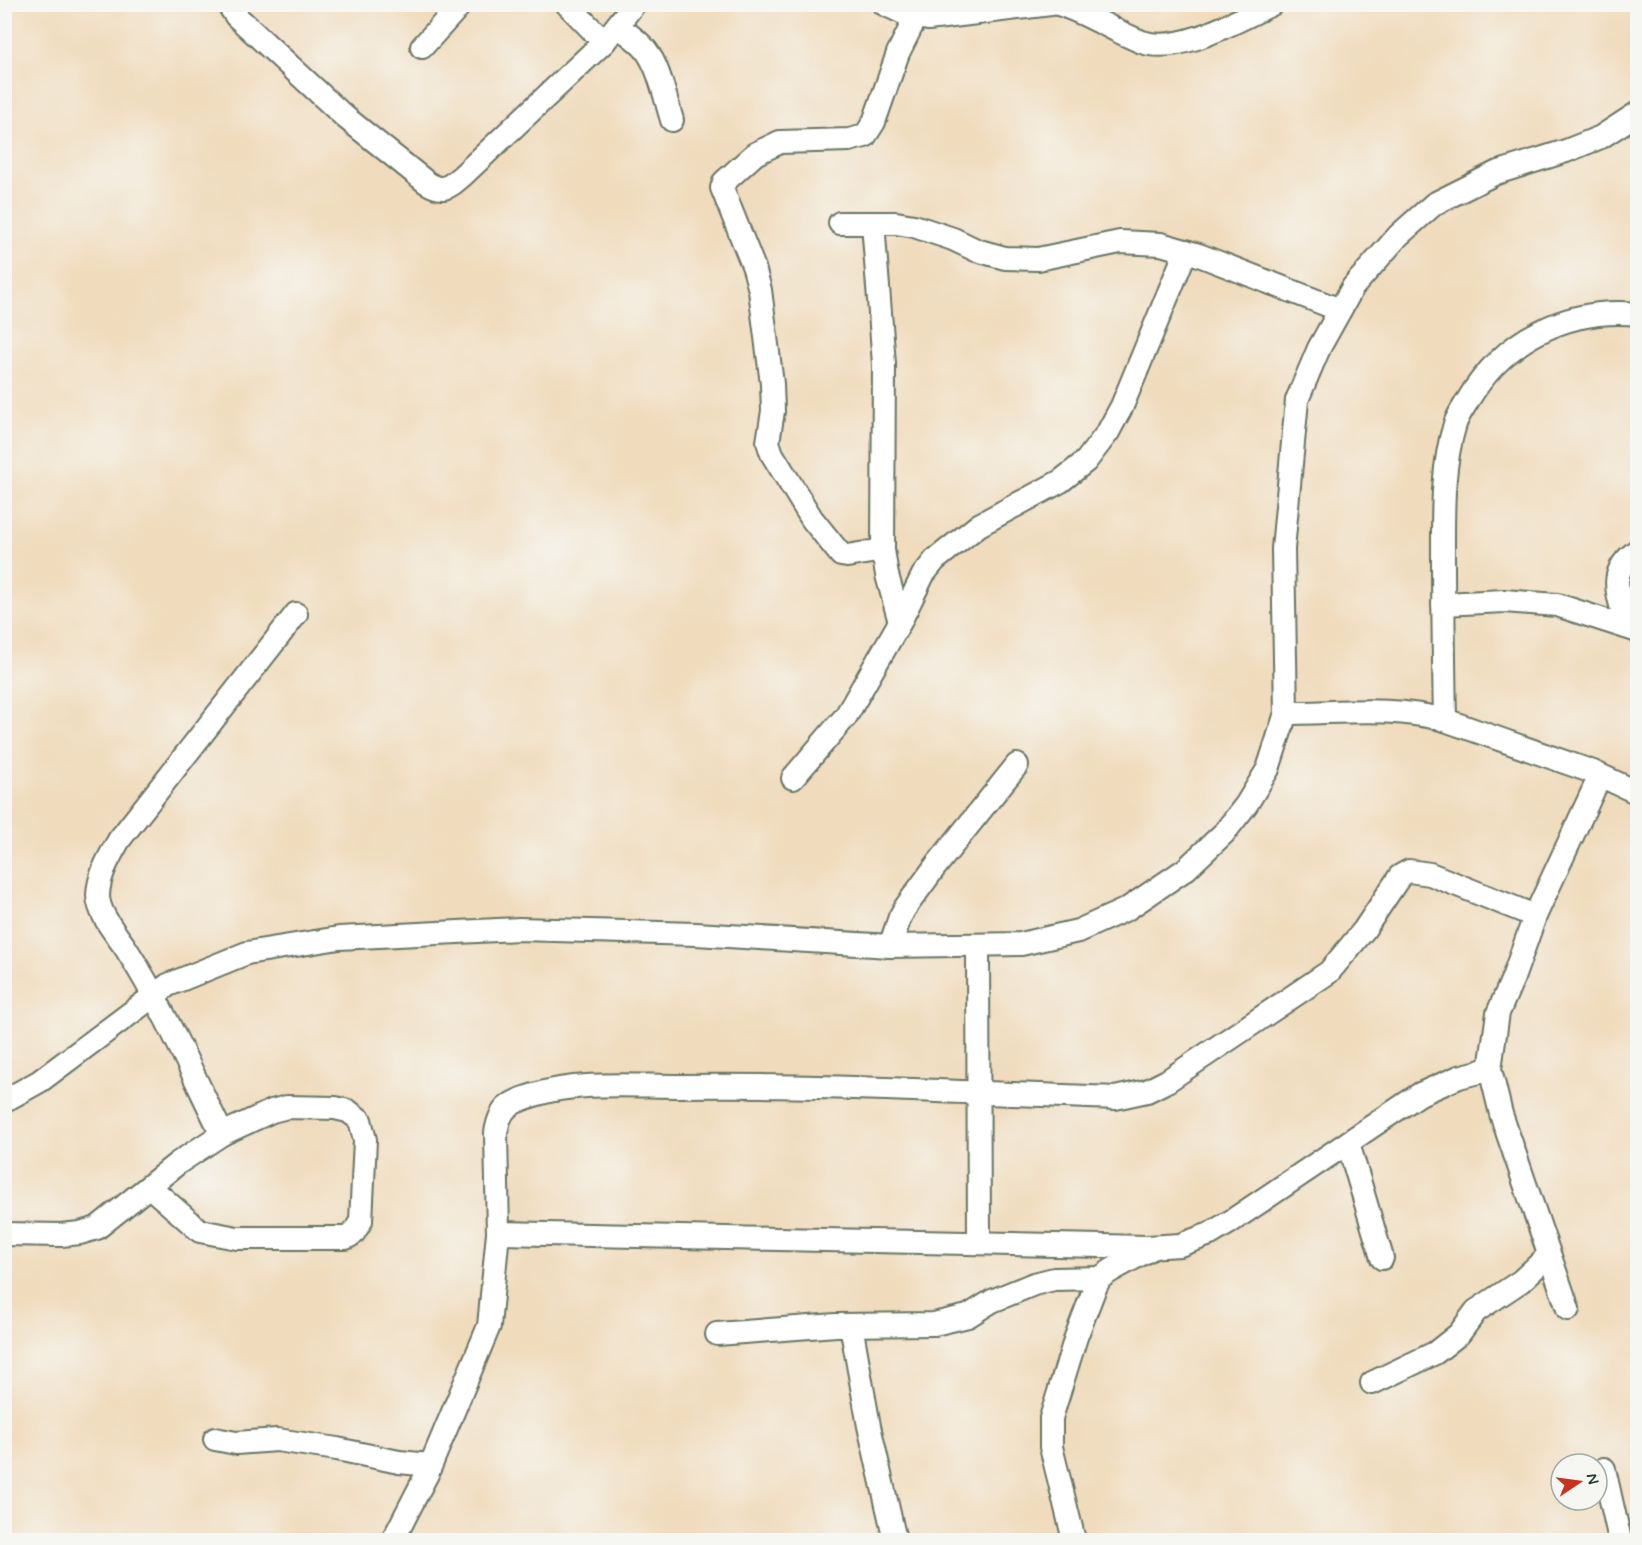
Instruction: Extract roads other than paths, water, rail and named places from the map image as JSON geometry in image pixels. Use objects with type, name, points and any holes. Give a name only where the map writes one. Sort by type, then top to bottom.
[{"type":"street","points":[[228,4],[236,16],[345,117],[426,182],[440,189],[462,176],[611,34],[634,4]]},
{"type":"street","points":[[422,47],[461,4]]},
{"type":"street","points":[[567,4],[611,34],[636,39],[647,51],[672,120]]},
{"type":"street","points":[[884,4],[916,17],[928,19],[1051,4]]},
{"type":"street","points":[[1058,4],[1142,42],[1156,45],[1186,42],[1272,4]]},
{"type":"street","points":[[883,550],[841,555],[812,519],[772,454],[768,442],[773,411],[772,384],[760,290],[754,268],[722,188],[724,182],[755,154],[780,142],[849,141],[865,136],[874,122],[898,53],[916,17]]},
{"type":"street","points":[[4,1101],[40,1081],[168,985],[247,953],[339,938],[519,929],[696,934],[890,946],[1021,944],[1078,931],[1127,909],[1186,869],[1224,833],[1246,805],[1268,768],[1286,713],[1283,549],[1297,400],[1320,348],[1353,287],[1399,235],[1434,204],[1496,173],[1601,137],[1638,112]]},
{"type":"street","points":[[840,223],[896,223],[929,230],[976,250],[1005,258],[1038,259],[1120,242],[1161,244],[1186,251],[1340,310]]},
{"type":"street","points":[[873,223],[883,353],[883,550],[887,575],[900,622]]},
{"type":"street","points":[[792,778],[846,716],[900,622],[923,575],[935,561],[979,525],[1061,481],[1086,461],[1108,432],[1122,406],[1186,251]]},
{"type":"street","points":[[1445,720],[1443,488],[1456,422],[1479,381],[1521,342],[1552,326],[1600,315],[1638,314]]},
{"type":"street","points":[[1632,629],[1619,594],[1617,574],[1624,560],[1638,550]]},
{"type":"street","points":[[1443,604],[1504,601],[1557,604],[1632,629]]},
{"type":"street","points":[[222,1134],[153,996],[100,906],[98,896],[102,869],[119,840],[296,614]]},
{"type":"street","points":[[1286,713],[1399,711],[1421,713],[1600,776],[1638,793]]},
{"type":"street","points":[[890,946],[905,908],[1017,765]]},
{"type":"street","points":[[1568,1310],[1501,1114],[1490,1069],[1498,1013],[1535,916],[1600,776]]},
{"type":"street","points":[[393,1540],[430,1465],[489,1326],[498,1233],[496,1133],[502,1110],[533,1095],[573,1087],[713,1086],[916,1090],[1115,1098],[1134,1095],[1167,1082],[1329,972],[1357,939],[1400,876],[1418,871],[1430,874],[1535,916]]},
{"type":"street","points":[[978,945],[979,1243]]},
{"type":"street","points":[[498,1233],[1050,1246],[1155,1247],[1180,1245],[1210,1234],[1420,1094],[1459,1077],[1490,1069]]},
{"type":"street","points":[[4,1234],[80,1233],[98,1228],[178,1163],[222,1134],[272,1111],[287,1107],[335,1108],[354,1114],[360,1120],[365,1140],[361,1221],[353,1234],[346,1238],[220,1236],[201,1231],[150,1187]]},
{"type":"street","points":[[1348,1143],[1382,1258]]},
{"type":"street","points":[[1074,1540],[1051,1447],[1051,1418],[1076,1337],[1100,1278],[1155,1247]]},
{"type":"street","points":[[1372,1383],[1435,1353],[1460,1334],[1476,1311],[1521,1281],[1550,1255]]},
{"type":"street","points":[[717,1334],[851,1325],[934,1324],[968,1316],[992,1301],[1034,1284],[1054,1280],[1100,1278]]},
{"type":"street","points":[[851,1325],[869,1426],[895,1540]]},
{"type":"street","points":[[214,1439],[236,1443],[277,1440],[399,1462],[430,1465]]},
{"type":"street","points":[[1609,1491],[1620,1540]]}]
